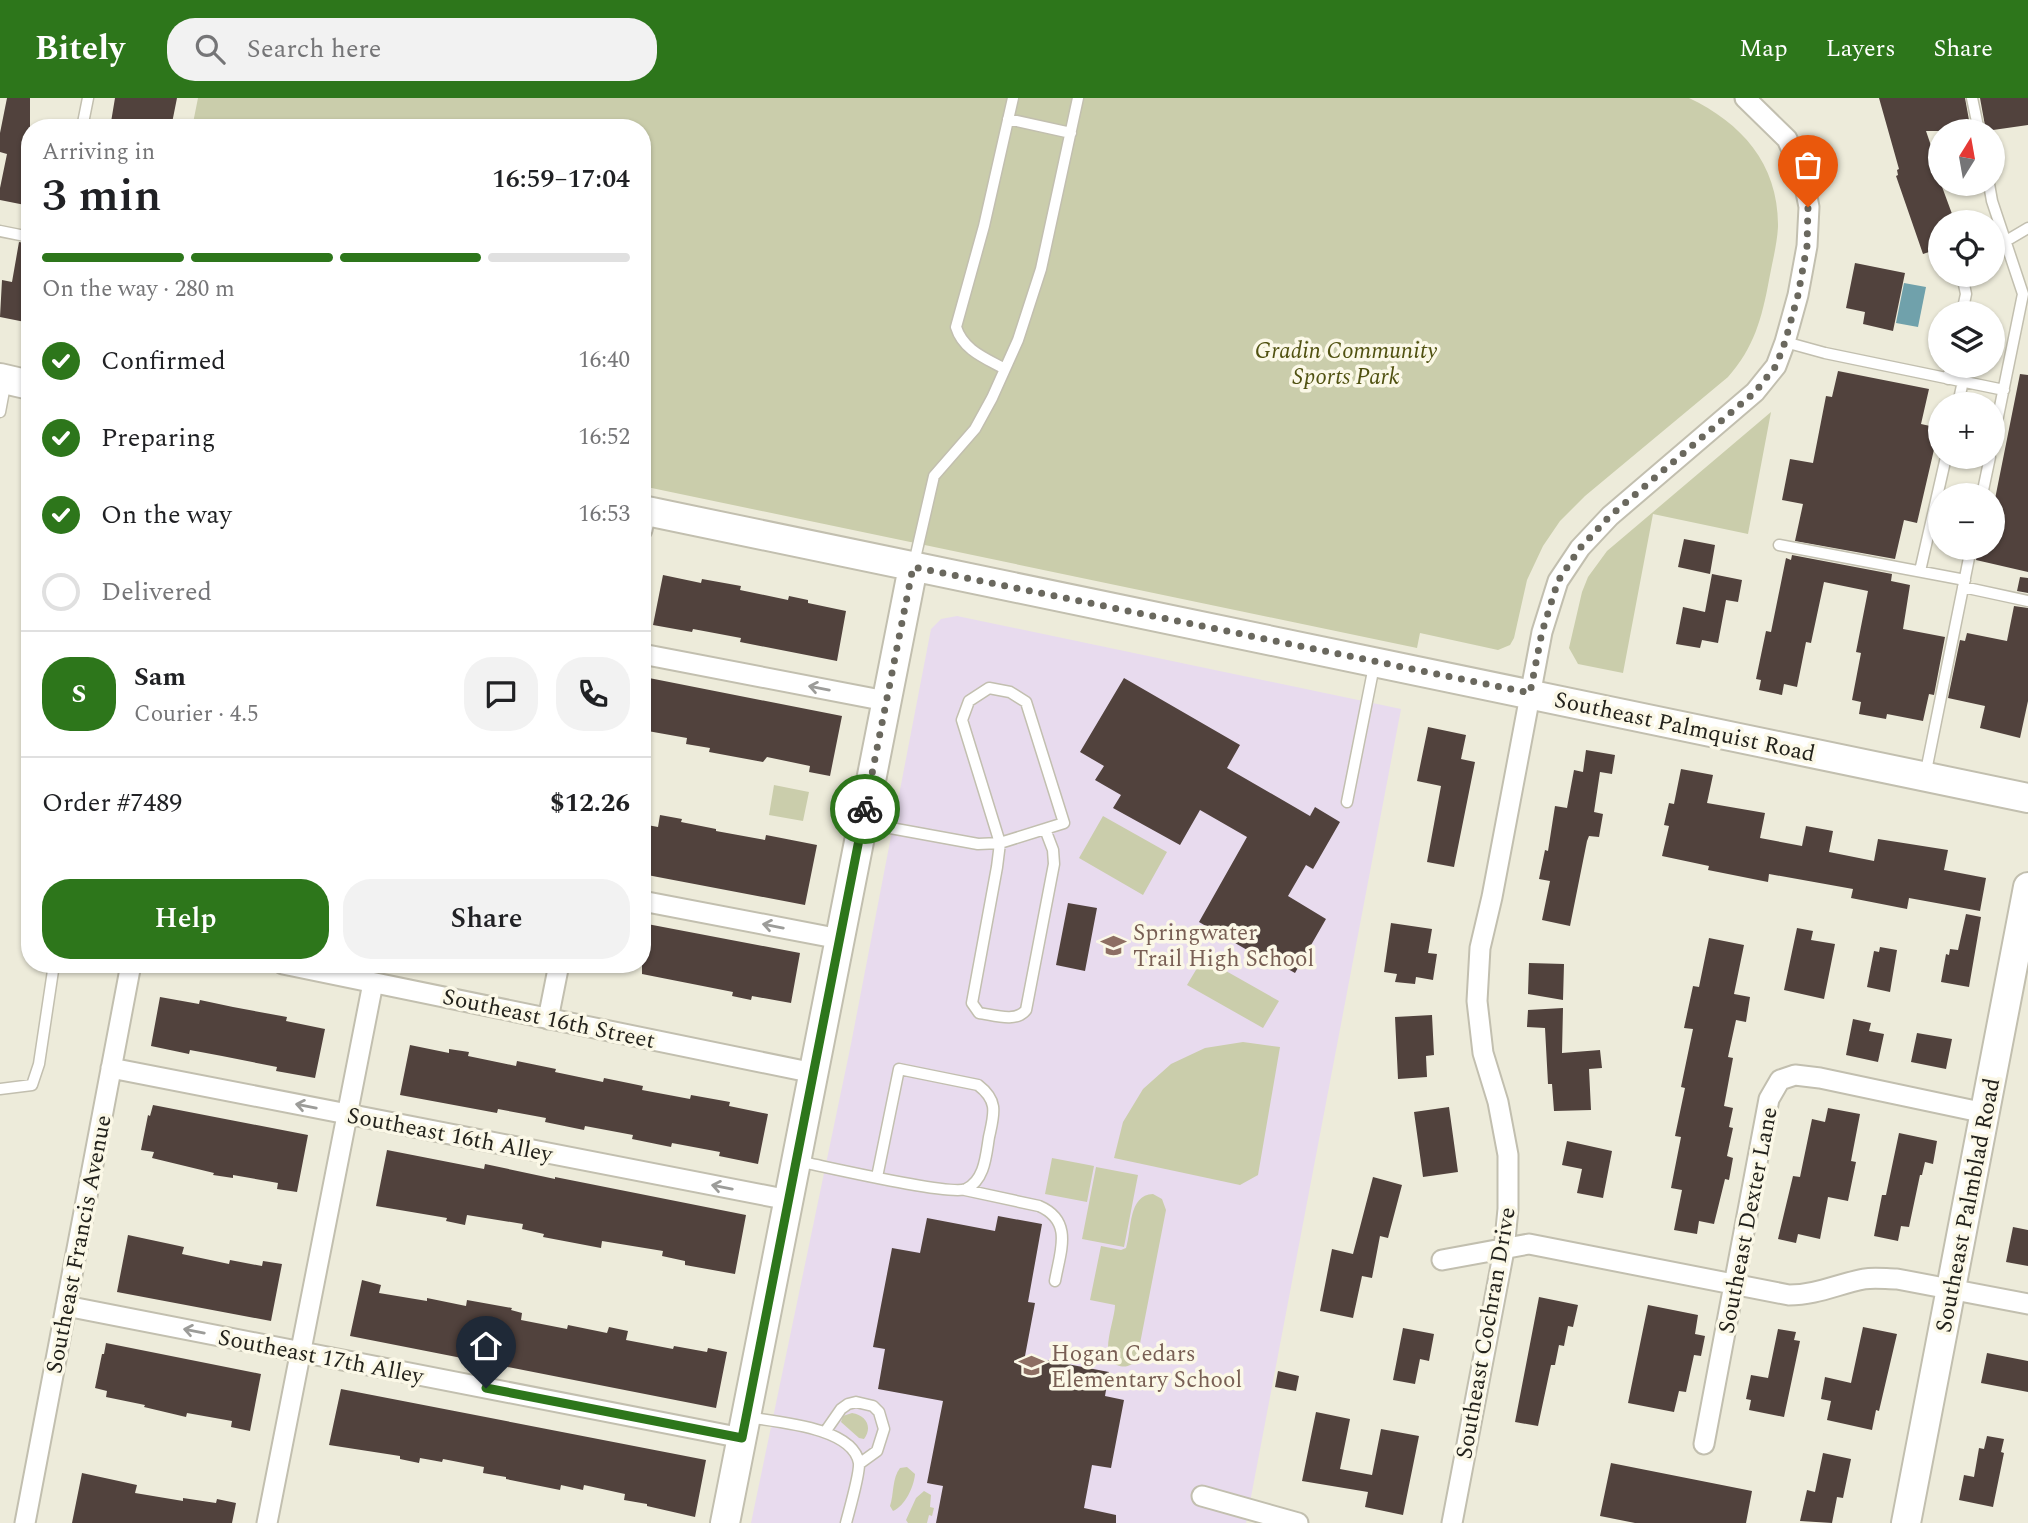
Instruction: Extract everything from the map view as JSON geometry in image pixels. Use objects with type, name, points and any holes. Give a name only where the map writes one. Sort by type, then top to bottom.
[{"type":"street","name":"Southeast Cochran Drive","points":[[1452,1523],[1504,1250],[1508,1209],[1508,1155],[1498,1102],[1483,1054],[1477,1001],[1480,948],[1542,632],[1558,581],[1580,548],[1610,516],[1755,392],[1776,366],[1785,342],[1807,246],[1808,207],[1802,172],[1787,139],[1745,98]]},
{"type":"street","name":"Southeast Palmquist Road","points":[[651,518],[913,567],[2028,798]]},
{"type":"street","points":[[725,1523],[913,567]]},
{"type":"street","points":[[651,656],[887,701]]},
{"type":"street","name":"Southeast Palmblad Road","points":[[1906,1523],[2028,887]]},
{"type":"street","points":[[651,903],[840,939]]},
{"type":"street","name":"Southeast Francis Avenue","points":[[25,1523],[129,973]]},
{"type":"street","name":"Southeast 16th Street","points":[[326,973],[814,1073]]},
{"type":"street","points":[[548,1018],[557,973]]},
{"type":"street","points":[[267,1523],[373,983]]},
{"type":"street","name":"Southeast 16th Alley","points":[[111,1068],[789,1200]]},
{"type":"street","name":"Southeast Dexter Lane","points":[[1704,1444],[1769,1099],[1780,1080],[1795,1075],[1820,1079],[1985,1113]]},
{"type":"street","points":[[1443,1260],[1529,1244],[1789,1295],[1804,1295],[1865,1279],[1879,1278],[2028,1304]]},
{"type":"street","name":"Southeast 17th Alley","points":[[66,1306],[300,1352],[744,1427]]},
{"type":"street","points":[[1202,1496],[1298,1523]]},
{"type":"lane","points":[[84,119],[88,98]]},
{"type":"lane","points":[[1005,369],[967,347],[959,339],[956,327],[974,268],[1013,98]]},
{"type":"lane","points":[[913,567],[934,476],[975,429],[1018,341],[1041,269],[1078,98]]},
{"type":"lane","points":[[1972,98],[1976,119]]},
{"type":"lane","points":[[1008,119],[1071,133]]},
{"type":"lane","points":[[1785,342],[1825,353],[2004,390],[2023,294],[1991,196]]},
{"type":"lane","points":[[2006,241],[2028,228]]},
{"type":"lane","points":[[0,231],[21,235]]},
{"type":"lane","points":[[0,412],[12,381]]},
{"type":"lane","points":[[1961,392],[1963,382]]},
{"type":"lane","points":[[1920,571],[1943,469]]},
{"type":"lane","points":[[1779,545],[1920,571],[2028,601]]},
{"type":"lane","points":[[1925,776],[1969,560]]},
{"type":"lane","points":[[1347,802],[1375,662]]},
{"type":"lane","points":[[863,823],[978,844],[1000,843],[1064,823],[1026,702],[1010,692],[989,688],[969,701],[962,720],[1000,843],[972,1003],[979,1013],[1014,1018],[1021,1016],[1026,1010],[1054,863],[1053,850],[1045,829]]},
{"type":"lane","points":[[0,1088],[32,1085],[39,1064],[53,973]]},
{"type":"lane","points":[[877,1177],[899,1069],[978,1084],[987,1091],[995,1108],[985,1161],[979,1180],[965,1190]]},
{"type":"lane","points":[[796,1161],[945,1190],[965,1190],[1049,1210],[1062,1228],[1055,1282]]},
{"type":"lane","points":[[825,1432],[841,1409],[848,1404],[856,1402],[873,1406],[879,1412],[884,1429],[877,1451],[859,1464]]},
{"type":"lane","points":[[744,1427],[825,1432],[850,1445],[859,1464],[846,1523]]},
{"type":"shaded area","name":"Springwater Trail High School","points":[[957,616],[1401,709],[1246,1523],[751,1523],[851,1044],[931,629],[941,619]]},
{"type":"green space","name":"Gradin Community Sports Park","points":[[198,98],[1689,98],[1725,120],[1741,133],[1754,149],[1772,184],[1778,227],[1756,332],[1737,366],[1728,377],[1585,496],[1560,521],[1543,546],[1527,580],[1510,645],[1498,650],[1420,633],[1417,648],[651,488],[651,119],[194,119]]},
{"type":"green space","points":[[1771,412],[1748,534],[1653,514],[1623,673],[1578,664],[1569,648],[1582,592],[1588,577],[1607,551]]},
{"type":"green space","points":[[774,785],[809,792],[803,821],[769,815]]},
{"type":"green space","points":[[1103,816],[1167,852],[1143,895],[1079,858]]},
{"type":"green space","points":[[1203,958],[1279,1001],[1263,1028],[1187,985]]},
{"type":"green space","points":[[1243,1042],[1280,1047],[1258,1175],[1240,1185],[1114,1158],[1123,1122],[1143,1089],[1171,1064],[1205,1048]]},
{"type":"green space","points":[[1052,1158],[1094,1166],[1087,1202],[1045,1194]]},
{"type":"green space","points":[[1096,1167],[1138,1175],[1124,1247],[1082,1239]]},
{"type":"green space","points":[[1153,1194],[1162,1199],[1166,1210],[1137,1359],[1123,1367],[1111,1361],[1108,1347],[1115,1305],[1090,1300],[1101,1246],[1121,1250],[1126,1248],[1135,1207],[1139,1200]]},
{"type":"green space","points":[[852,1413],[867,1422],[868,1430],[864,1439],[859,1438],[841,1422],[843,1416]]},
{"type":"green space","points":[[907,1467],[915,1474],[913,1485],[905,1501],[893,1511],[890,1506],[896,1476],[900,1468]]},
{"type":"green space","points":[[924,1491],[931,1495],[930,1507],[934,1508],[932,1516],[929,1515],[927,1523],[908,1523],[906,1520],[916,1498]]},
{"type":"water","points":[[1904,283],[1926,287],[1918,327],[1896,323]]},
{"type":"building","points":[[7,98],[30,98],[30,119],[21,119],[21,204],[0,200],[7,154],[0,152],[0,133]]},
{"type":"building","points":[[115,98],[177,98],[173,119],[112,119]]},
{"type":"building","points":[[1879,98],[1965,98],[1969,119],[1928,119],[1928,196],[1945,196],[1951,210],[1928,210],[1928,252],[1923,254],[1896,176],[1899,169]]},
{"type":"building","points":[[1980,98],[2028,98],[2028,125],[2006,128],[2006,119],[1984,119]]},
{"type":"building","points":[[21,242],[21,321],[0,317],[2,280],[12,282]]},
{"type":"building","points":[[1855,263],[1905,273],[1893,331],[1863,324],[1865,312],[1846,308]]},
{"type":"building","points":[[1838,371],[1929,389],[1921,424],[1928,426],[1930,469],[1917,523],[1904,520],[1895,559],[1795,541],[1803,504],[1782,500],[1790,459],[1813,463],[1826,396],[1832,397]]},
{"type":"building","points":[[2020,374],[2028,375],[2028,572],[1976,560],[2005,560],[2005,483],[1998,483],[2001,469],[2005,469],[2005,449]]},
{"type":"building","points":[[1684,539],[1715,545],[1710,574],[1678,567]]},
{"type":"building","points":[[1792,555],[1892,574],[1891,581],[1910,585],[1903,629],[1945,637],[1934,695],[1929,694],[1923,721],[1887,714],[1886,719],[1859,714],[1861,702],[1852,700],[1861,653],[1856,652],[1868,591],[1824,582],[1811,643],[1806,642],[1797,687],[1784,684],[1782,695],[1759,690],[1761,680],[1756,679],[1766,631],[1771,632],[1786,558],[1791,560]]},
{"type":"building","points":[[1712,574],[1742,580],[1738,602],[1726,600],[1718,643],[1702,640],[1700,648],[1676,644],[1683,607],[1705,612]]},
{"type":"building","points":[[663,575],[701,583],[702,579],[741,586],[740,590],[788,600],[789,596],[846,611],[837,661],[740,642],[741,638],[653,625]]},
{"type":"building","points":[[2020,577],[2028,578],[2028,593],[2017,591]]},
{"type":"building","points":[[2014,606],[2028,608],[2028,701],[2020,738],[1980,728],[1985,706],[1948,698],[1960,640],[1965,641],[1967,633],[2007,641]]},
{"type":"building","points":[[651,678],[842,716],[830,776],[809,772],[810,766],[767,757],[763,762],[709,752],[710,748],[686,744],[687,738],[651,732]]},
{"type":"building","points":[[1124,678],[1240,745],[1227,768],[1310,816],[1315,807],[1340,822],[1313,869],[1306,865],[1288,896],[1326,919],[1295,973],[1256,951],[1254,954],[1199,922],[1247,837],[1200,810],[1180,845],[1113,808],[1121,795],[1095,780],[1104,766],[1080,752]]},
{"type":"building","points":[[1428,727],[1466,735],[1461,759],[1475,762],[1454,867],[1427,862],[1441,786],[1417,781]]},
{"type":"building","points":[[1586,750],[1615,755],[1612,774],[1600,772],[1594,812],[1603,814],[1599,837],[1589,836],[1587,841],[1570,926],[1542,920],[1550,881],[1539,879],[1545,850],[1548,851],[1555,806],[1567,808],[1574,770],[1583,772]]},
{"type":"building","points":[[1681,769],[1713,775],[1707,803],[1765,813],[1760,838],[1802,846],[1806,826],[1833,831],[1829,852],[1874,861],[1878,839],[1948,850],[1944,870],[1986,878],[1980,911],[1909,898],[1907,909],[1851,898],[1853,889],[1769,874],[1768,882],[1708,870],[1709,866],[1662,856],[1669,826],[1664,825],[1669,803],[1674,804]]},
{"type":"building","points":[[660,815],[682,819],[681,822],[716,831],[765,840],[766,835],[817,845],[805,905],[651,876],[651,826],[658,827]]},
{"type":"building","points":[[1068,903],[1097,908],[1085,971],[1056,965]]},
{"type":"building","points":[[1966,914],[1981,917],[1969,987],[1941,982],[1946,954],[1949,955],[1950,949],[1958,950]]},
{"type":"building","points":[[1391,923],[1432,929],[1428,953],[1437,954],[1433,980],[1416,977],[1415,984],[1395,982],[1397,974],[1384,972]]},
{"type":"building","points":[[651,925],[800,953],[791,1003],[752,996],[751,1000],[732,996],[733,992],[642,974],[651,973]]},
{"type":"building","points":[[1797,928],[1813,931],[1811,940],[1835,944],[1824,999],[1784,990]]},
{"type":"building","points":[[1709,938],[1744,945],[1734,994],[1750,997],[1746,1022],[1736,1020],[1728,1057],[1733,1058],[1724,1106],[1733,1108],[1729,1127],[1733,1128],[1727,1156],[1733,1158],[1729,1180],[1725,1179],[1714,1224],[1699,1221],[1697,1234],[1674,1230],[1682,1190],[1671,1188],[1681,1137],[1675,1136],[1685,1088],[1681,1087],[1693,1029],[1684,1028],[1693,986],[1699,987]]},
{"type":"building","points":[[1880,947],[1897,950],[1890,992],[1867,987],[1874,951],[1879,952]]},
{"type":"building","points":[[1529,963],[1564,964],[1563,1000],[1528,994]]},
{"type":"building","points":[[160,997],[199,1004],[200,1000],[287,1017],[286,1021],[325,1029],[315,1078],[276,1071],[277,1067],[222,1056],[190,1050],[189,1054],[151,1046]]},
{"type":"building","points":[[1563,1008],[1562,1053],[1600,1050],[1602,1068],[1589,1069],[1591,1110],[1554,1111],[1552,1084],[1548,1084],[1545,1028],[1527,1027],[1528,1010]]},
{"type":"building","points":[[1432,1015],[1434,1055],[1426,1056],[1427,1077],[1398,1079],[1395,1017]]},
{"type":"building","points":[[1853,1019],[1871,1023],[1869,1031],[1884,1034],[1878,1062],[1846,1055]]},
{"type":"building","points":[[1917,1033],[1952,1039],[1946,1069],[1911,1062]]},
{"type":"building","points":[[410,1045],[449,1053],[449,1049],[469,1052],[468,1056],[516,1066],[517,1061],[603,1082],[604,1078],[643,1086],[642,1090],[690,1099],[691,1095],[730,1102],[729,1106],[768,1114],[758,1164],[719,1156],[720,1152],[672,1143],[671,1147],[632,1139],[633,1135],[585,1126],[584,1130],[545,1122],[546,1118],[498,1109],[497,1113],[400,1095]]},
{"type":"building","points":[[153,1105],[308,1135],[297,1192],[277,1189],[278,1183],[233,1175],[233,1178],[213,1175],[214,1173],[152,1158],[154,1152],[141,1150],[148,1115],[150,1116]]},
{"type":"building","points":[[1449,1107],[1458,1172],[1423,1177],[1414,1112]]},
{"type":"building","points":[[1828,1108],[1860,1114],[1851,1161],[1856,1162],[1848,1201],[1828,1197],[1820,1239],[1798,1234],[1796,1243],[1778,1239],[1793,1176],[1800,1177],[1812,1119],[1825,1122]]},
{"type":"building","points":[[1899,1133],[1937,1141],[1933,1164],[1925,1162],[1920,1175],[1909,1227],[1901,1226],[1898,1241],[1874,1236]]},
{"type":"building","points":[[1567,1141],[1612,1151],[1603,1198],[1577,1193],[1582,1169],[1562,1165]]},
{"type":"building","points":[[387,1150],[484,1169],[485,1164],[746,1215],[735,1274],[685,1265],[685,1261],[662,1256],[663,1251],[602,1241],[601,1248],[543,1237],[544,1234],[522,1229],[523,1224],[467,1215],[465,1225],[446,1221],[447,1218],[376,1206]]},
{"type":"building","points":[[1373,1177],[1402,1185],[1388,1238],[1380,1236],[1372,1278],[1362,1276],[1353,1318],[1320,1311],[1332,1249],[1353,1254]]},
{"type":"building","points":[[998,1216],[1042,1224],[1028,1302],[1035,1303],[1025,1356],[1109,1372],[1105,1396],[1124,1400],[1111,1468],[1092,1465],[1084,1508],[1116,1515],[1116,1523],[936,1523],[943,1486],[927,1483],[943,1401],[878,1389],[885,1349],[873,1347],[892,1248],[920,1253],[927,1218],[995,1231]]},
{"type":"building","points":[[2013,1227],[2028,1230],[2028,1266],[2006,1262]]},
{"type":"building","points":[[128,1235],[184,1247],[182,1254],[229,1264],[230,1260],[262,1266],[263,1261],[282,1264],[271,1321],[117,1292]]},
{"type":"building","points":[[362,1280],[381,1285],[379,1293],[427,1301],[427,1298],[466,1306],[467,1300],[512,1308],[511,1310],[522,1313],[521,1320],[607,1333],[609,1327],[628,1331],[626,1340],[673,1349],[674,1346],[707,1352],[708,1348],[727,1352],[716,1408],[350,1336]]},
{"type":"building","points":[[1539,1297],[1578,1305],[1573,1327],[1568,1326],[1564,1346],[1559,1345],[1555,1365],[1551,1365],[1538,1426],[1515,1422]]},
{"type":"building","points":[[1648,1305],[1698,1315],[1695,1334],[1705,1336],[1701,1356],[1694,1355],[1686,1392],[1679,1391],[1674,1412],[1628,1403]]},
{"type":"building","points":[[1863,1327],[1897,1334],[1872,1430],[1827,1420],[1831,1401],[1821,1399],[1825,1377],[1851,1383]]},
{"type":"building","points":[[1403,1328],[1434,1334],[1429,1361],[1420,1359],[1415,1384],[1393,1380]]},
{"type":"building","points":[[1778,1329],[1796,1332],[1794,1340],[1800,1341],[1784,1417],[1749,1410],[1751,1400],[1746,1399],[1751,1375],[1768,1378]]},
{"type":"building","points":[[106,1343],[261,1374],[250,1431],[231,1427],[232,1421],[187,1413],[186,1417],[106,1397],[107,1391],[95,1388]]},
{"type":"building","points":[[1987,1353],[2028,1361],[2028,1392],[1981,1383]]},
{"type":"building","points":[[1278,1371],[1299,1376],[1296,1391],[1275,1387]]},
{"type":"building","points":[[341,1389],[706,1460],[695,1517],[624,1500],[625,1494],[584,1485],[583,1490],[561,1485],[560,1490],[483,1473],[484,1467],[443,1459],[442,1462],[420,1458],[419,1463],[400,1459],[400,1456],[329,1445]]},
{"type":"building","points":[[1316,1412],[1350,1419],[1340,1469],[1372,1475],[1381,1429],[1419,1436],[1403,1515],[1365,1507],[1368,1492],[1302,1481]]},
{"type":"building","points":[[1987,1436],[2004,1439],[2001,1452],[2004,1453],[1993,1507],[1959,1500],[1964,1475],[1974,1477],[1979,1448],[1984,1449]]},
{"type":"building","points":[[1823,1453],[1851,1459],[1843,1498],[1837,1497],[1832,1523],[1800,1521],[1807,1490],[1815,1492]]},
{"type":"building","points":[[1611,1463],[1752,1491],[1746,1523],[1635,1523],[1600,1516]]},
{"type":"building","points":[[82,1473],[137,1485],[135,1493],[183,1501],[183,1498],[216,1503],[217,1499],[236,1503],[232,1523],[72,1523]]},
{"type":"way so far","points":[[865,809],[913,567],[1530,693],[1542,632],[1558,581],[1580,548],[1610,516],[1755,392],[1776,366],[1798,295],[1807,246],[1808,207]]},
{"type":"place","name":"Springwater Trail High School","points":[[1113,945]]},
{"type":"place","name":"Hogan Cedars Elementary School","points":[[1031,1366]]},
{"type":"route","points":[[486,1388],[742,1438],[865,809]]}]
